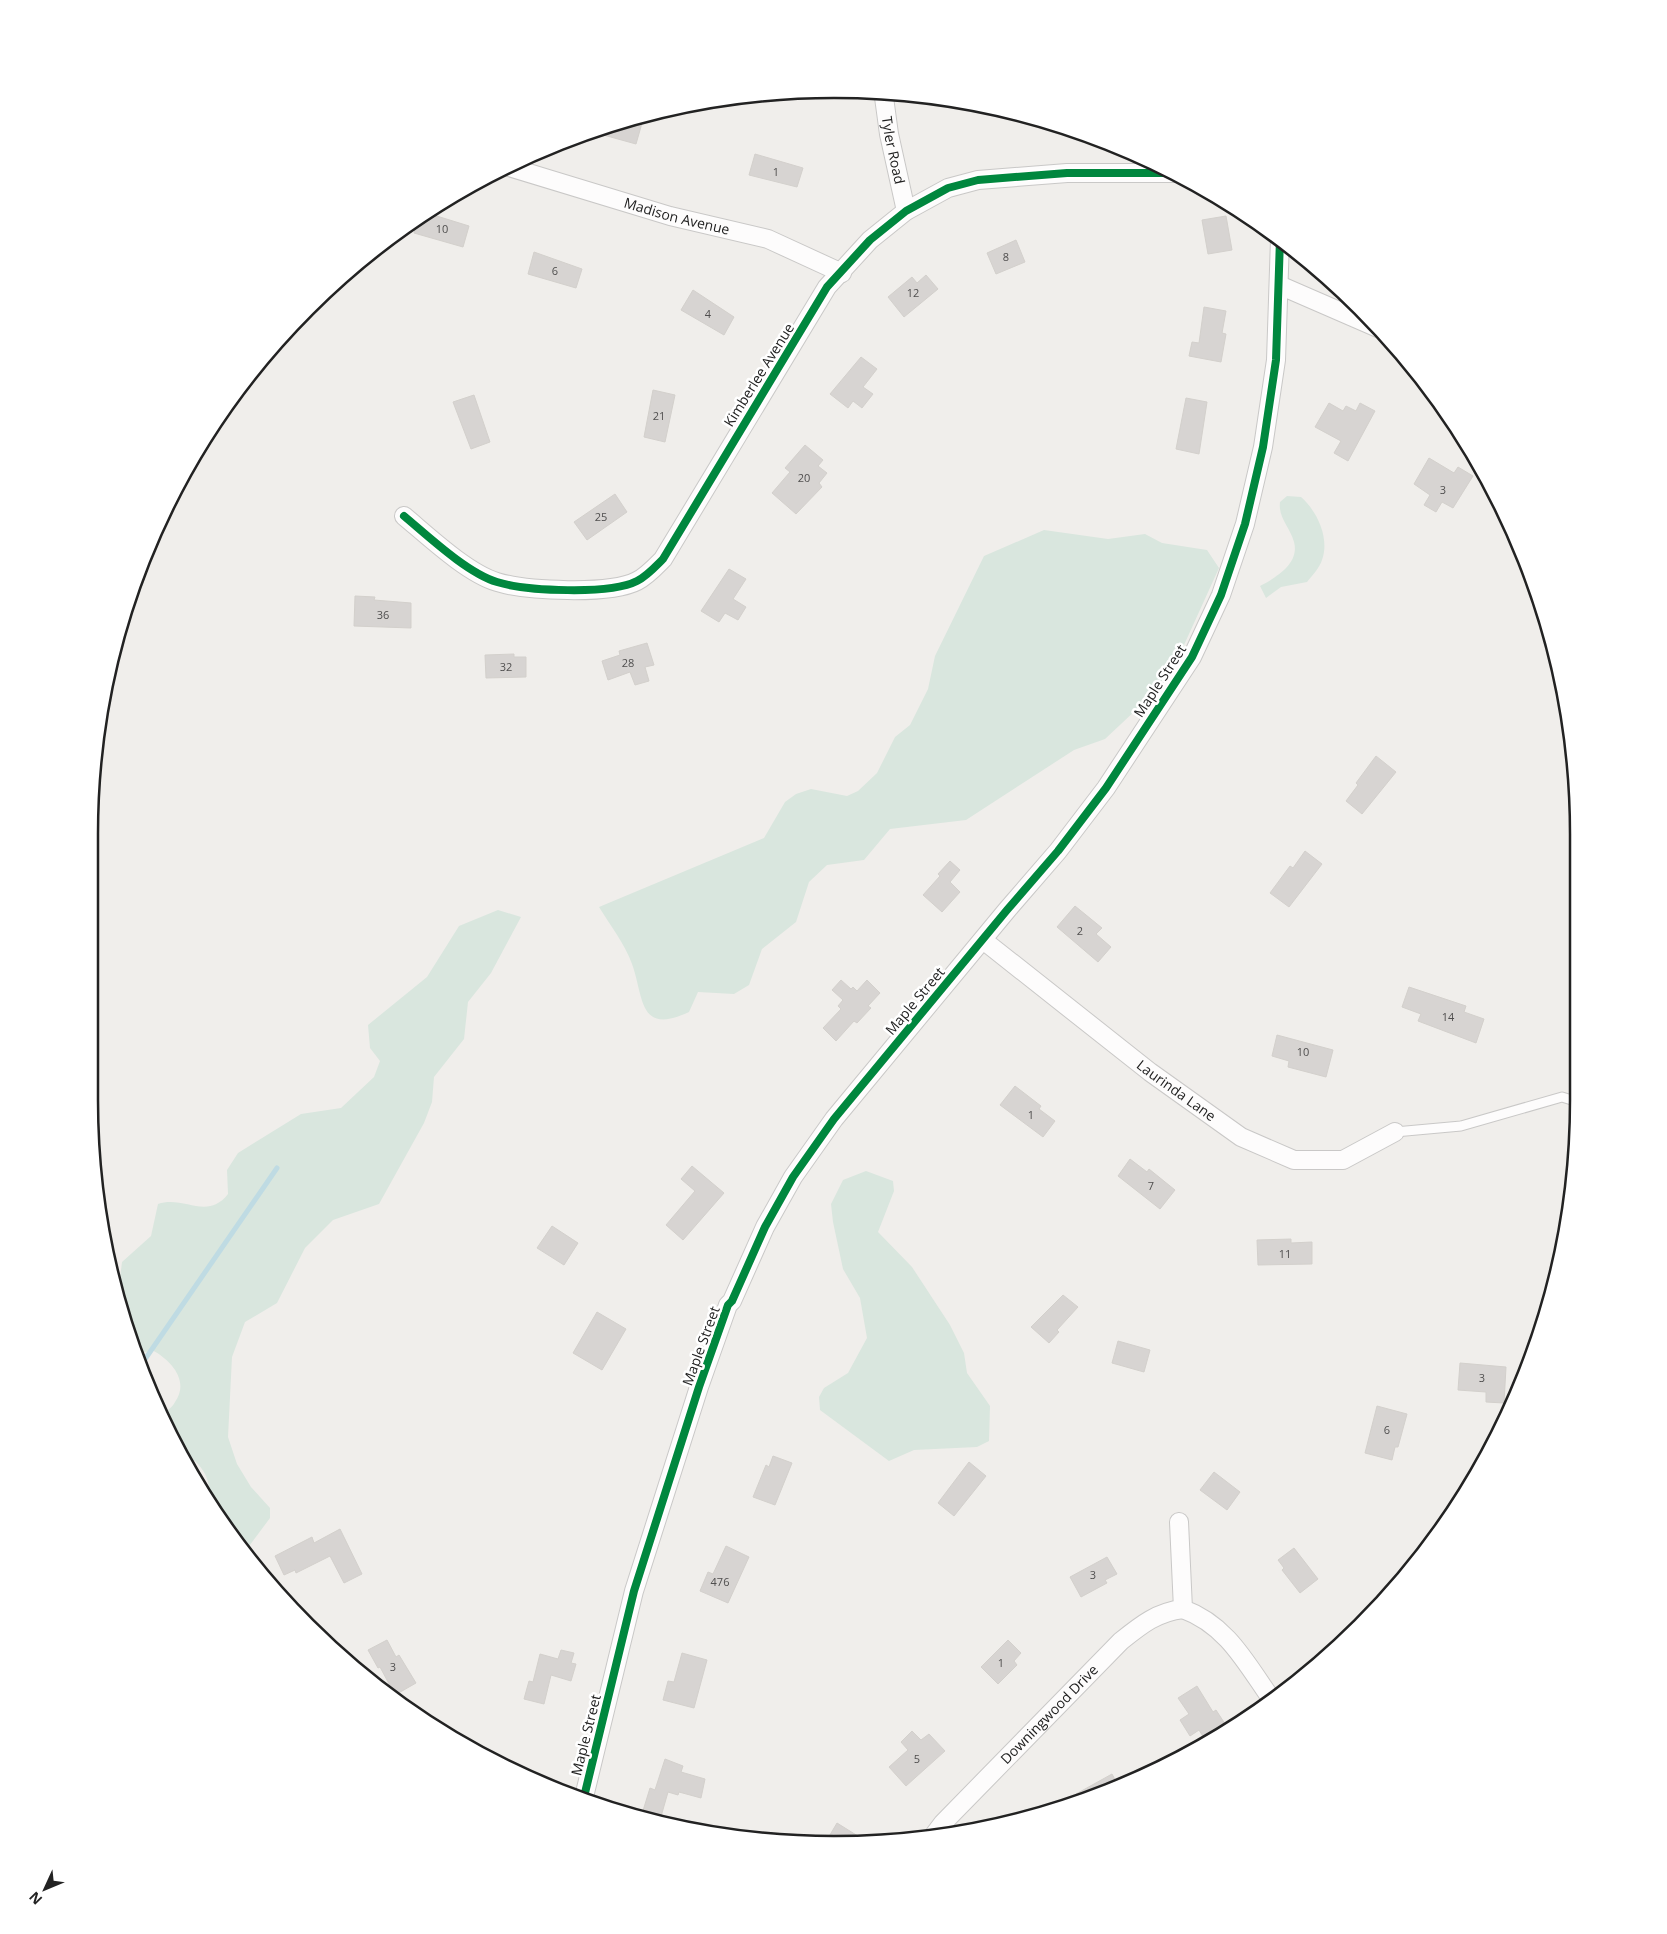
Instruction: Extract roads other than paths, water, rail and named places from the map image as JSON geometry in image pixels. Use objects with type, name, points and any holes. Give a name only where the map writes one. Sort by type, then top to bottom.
[{"type":"street","name":"Tyler Road","points":[[884,99],[889,134],[906,210]]},
{"type":"street","name":"Madison Avenue","points":[[517,169],[670,216],[768,239],[842,273]]},
{"type":"street","name":"Kimberlee Avenue","points":[[404,516],[449,553],[496,582],[534,588],[597,590],[637,582],[663,559],[827,287],[842,273],[870,240],[906,210],[948,188],[978,180],[1066,172],[1160,174]]},
{"type":"street","name":"Maple Street","points":[[585,1792],[634,1591],[699,1387],[728,1305],[732,1301],[766,1227],[793,1177],[834,1119],[1058,851],[1106,788],[1192,656],[1221,595],[1245,524],[1263,447],[1276,360],[1280,248]]},
{"type":"street","points":[[1279,284],[1361,320]]},
{"type":"street","name":"Laurinda Lane","points":[[983,940],[1150,1072],[1241,1136],[1294,1160],[1343,1160],[1394,1132]]},
{"type":"street","points":[[1179,1522],[1183,1609],[1201,1616],[1215,1626],[1231,1643],[1268,1694]]},
{"type":"street","name":"Downingwood Drive","points":[[938,1829],[1121,1642],[1144,1623],[1158,1615],[1183,1609]]},
{"type":"lane","points":[[1394,1132],[1461,1126],[1562,1097],[1570,1100]]},
{"type":"waterway","points":[[145,1359],[277,1168]]}]
